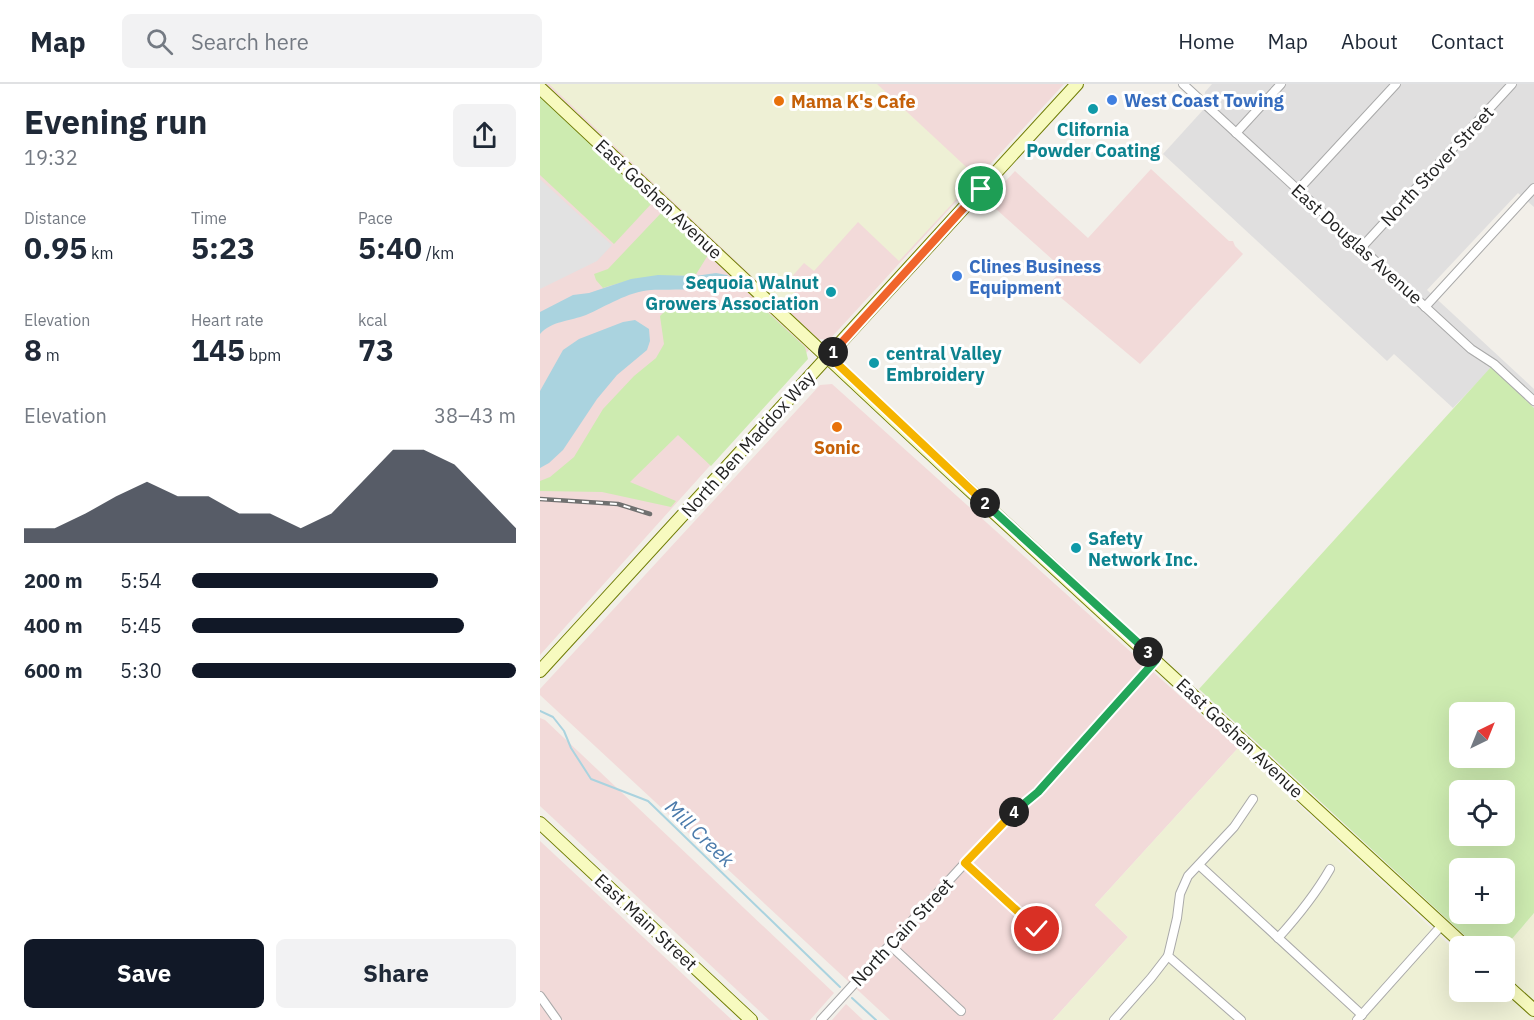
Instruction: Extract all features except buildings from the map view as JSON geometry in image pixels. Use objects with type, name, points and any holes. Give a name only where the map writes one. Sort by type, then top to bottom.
[{"type":"street","name":"North Ben Maddox Way","points":[[540,671],[1077,84]]},
{"type":"street","name":"East Douglas Avenue","points":[[1183,84],[1471,349],[1494,364],[1534,401]]},
{"type":"street","points":[[1236,133],[1281,84]]},
{"type":"street","points":[[1298,190],[1396,84]]},
{"type":"street","name":"North Stover Street","points":[[1361,248],[1512,84]]},
{"type":"street","name":"East Goshen Avenue","points":[[540,88],[829,356],[950,472],[1455,936]]},
{"type":"street","points":[[1425,307],[1534,188]]},
{"type":"street","name":"North Cain Street","points":[[821,1020],[1011,814],[1038,792],[1156,660]]},
{"type":"street","points":[[1114,1020],[1152,978],[1168,956],[1180,894],[1188,876],[1234,827],[1253,799]]},
{"type":"street","name":"East Main Street","points":[[540,823],[752,1020]]},
{"type":"street","points":[[965,863],[1037,929]]},
{"type":"street","points":[[1199,865],[1359,1017],[1443,925]]},
{"type":"street","points":[[1278,938],[1302,911],[1330,869]]},
{"type":"street","points":[[890,945],[961,1011]]},
{"type":"street","points":[[1168,956],[1236,1019]]},
{"type":"street","points":[[1515,993],[1534,1010]]},
{"type":"street","points":[[540,996],[557,1020]]},
{"type":"shaded area","points":[[540,84],[1064,84],[829,340],[820,339],[806,353],[804,361],[540,655]]},
{"type":"shaded area","points":[[1212,84],[1534,84],[1534,207],[1518,193],[1427,290],[1534,389],[1534,408],[1491,368],[1453,408],[1394,354],[1387,361],[1163,154],[1203,110],[1205,92]]},
{"type":"shaded area","points":[[1151,169],[1229,241],[1233,241],[1243,254],[1140,364],[1047,286],[1063,269],[987,201],[1015,171],[1088,238]]},
{"type":"shaded area","points":[[540,179],[612,245],[597,261],[540,289]]},
{"type":"shaded area","points":[[832,384],[1238,748],[1095,905],[1128,937],[1053,1020],[890,1020],[540,695],[540,689],[820,385]]},
{"type":"shaded area","points":[[540,718],[545,720],[834,993],[810,1020],[769,1020],[540,806]]},
{"type":"shaded area","points":[[540,841],[732,1020],[540,1020]]},
{"type":"shaded area","points":[[846,1004],[863,1020],[832,1020]]},
{"type":"green space","points":[[549,84],[877,84],[977,177],[899,261],[858,222],[814,271],[804,263],[788,281],[797,290],[788,299],[777,300]]},
{"type":"green space","points":[[540,96],[652,203],[614,244],[540,175]]},
{"type":"green space","points":[[662,212],[708,255],[695,276],[648,278],[603,288],[594,274],[608,269]]},
{"type":"green space","points":[[745,302],[754,308],[762,307],[805,347],[808,359],[711,466],[678,435],[630,482],[676,501],[671,507],[602,492],[540,491],[540,481],[550,477],[574,457],[603,409],[634,376],[656,358],[664,344],[660,316],[665,311]]},
{"type":"green space","points":[[1491,367],[1534,408],[1534,913],[1514,936],[1465,936],[1452,924],[1515,924],[1515,858],[1449,858],[1449,921],[1199,689]]},
{"type":"green space","points":[[1238,748],[1449,945],[1449,1002],[1515,1002],[1514,936],[1534,913],[1534,1020],[1053,1020],[1128,937],[1095,905]]},
{"type":"water","points":[[716,273],[727,275],[731,279],[717,286],[706,288],[651,290],[634,293],[586,315],[550,326],[540,334],[540,312],[573,295],[589,293],[631,279],[658,275],[695,276]]},
{"type":"water","points":[[635,320],[649,329],[650,341],[647,350],[617,375],[597,399],[563,450],[540,468],[540,391],[563,350],[579,339],[623,322]]},
{"type":"waterway","name":"Mill Creek","points":[[540,711],[553,717],[564,731],[571,748],[591,779],[648,801],[840,987]]},
{"type":"waterway","name":"Mill Creek","points":[[852,998],[876,1020]]},
{"type":"railway","points":[[540,499],[618,504],[650,514]]},
{"type":"place","name":"West Coast Towing","points":[[1112,100]]},
{"type":"place","name":"Mama K's Cafe","points":[[779,101]]},
{"type":"place","name":"Clifornia Powder Coating","points":[[1093,109]]},
{"type":"place","name":"Clines Business Equipment","points":[[957,276]]},
{"type":"place","name":"Sequoia Walnut Growers Association","points":[[831,292]]},
{"type":"place","name":"central Valley Embroidery","points":[[874,363]]},
{"type":"place","name":"Sonic","points":[[837,427]]},
{"type":"place","name":"Safety Network Inc.","points":[[1076,548]]},
{"type":"route","points":[[981,189],[829,356],[950,472],[1156,660],[1038,792],[1011,814],[965,863],[1037,929]]}]
